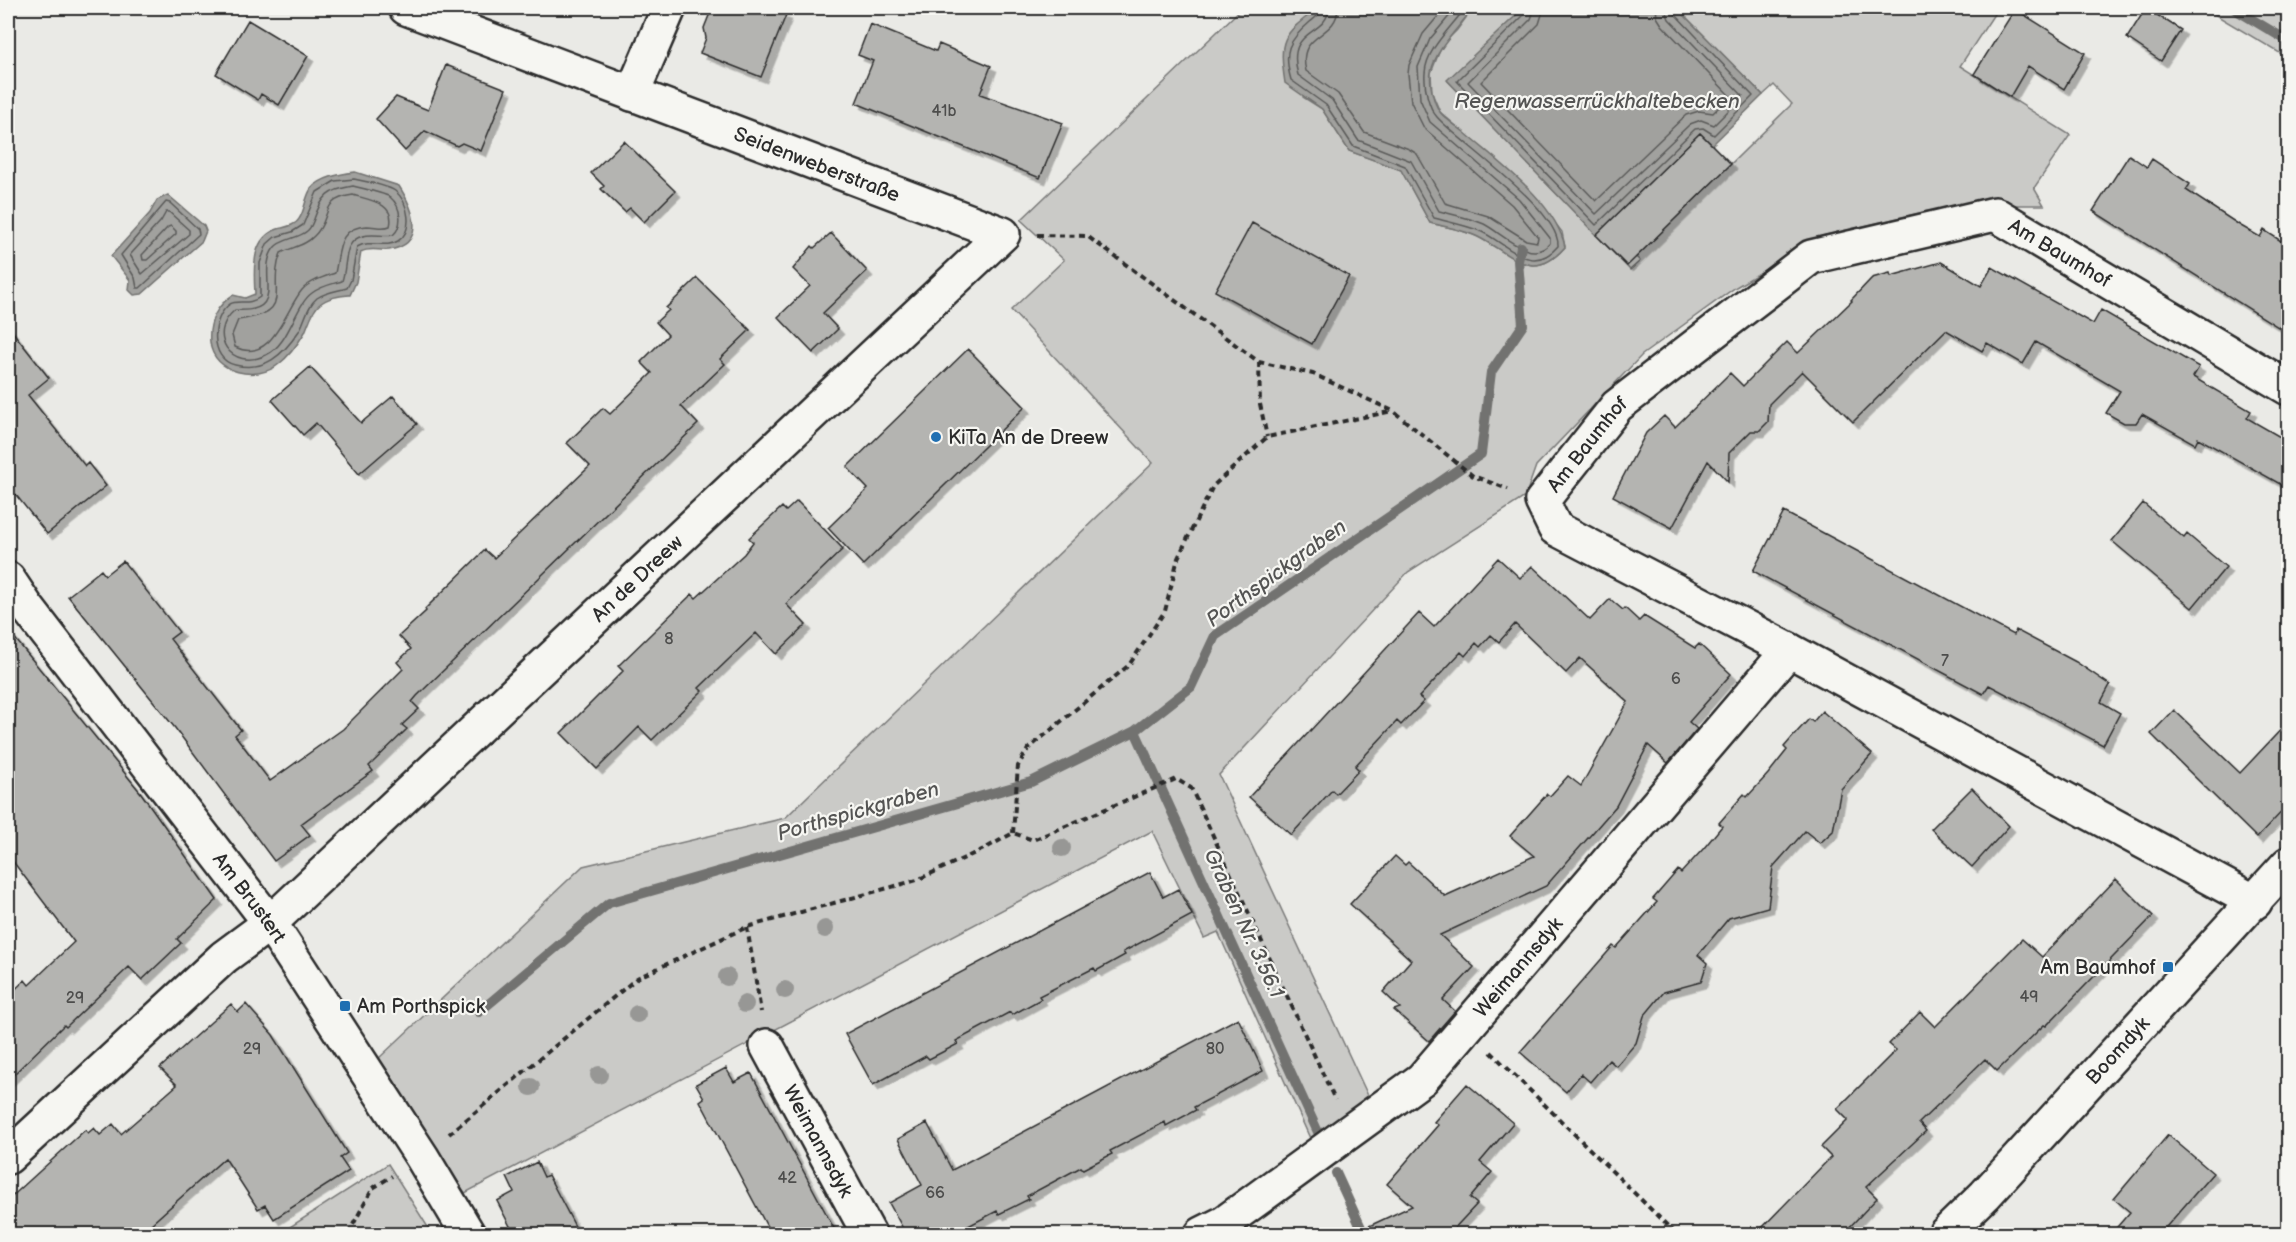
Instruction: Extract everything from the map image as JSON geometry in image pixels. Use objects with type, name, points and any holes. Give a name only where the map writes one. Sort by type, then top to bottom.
[{"type":"street","name":"Seidenweberstraße","points":[[406,8],[1003,234]]},
{"type":"street","points":[[632,94],[669,8]]},
{"type":"street","name":"Am Baumhof","points":[[2254,902],[1789,650],[1555,528],[1542,501],[1617,406],[1811,257],[1995,214],[2289,388]]},
{"type":"street","name":"An de Dreew","points":[[270,923],[1003,234]]},
{"type":"street","name":"Am Brustert","points":[[8,579],[26,606],[270,923],[422,1157],[468,1234]]},
{"type":"street","name":"Weimannsdyk","points":[[1202,1234],[1224,1223],[1422,1079],[1789,650]]},
{"type":"street","name":"Boomdyk","points":[[1945,1234],[1985,1196],[2289,864]]},
{"type":"street","points":[[8,1157],[224,957],[270,923]]},
{"type":"street","name":"Weimannsdyk","points":[[767,1046],[869,1234]]},
{"type":"path","points":[[1003,234],[1087,236],[1259,362],[1313,374],[1393,411],[1473,476]]},
{"type":"path","points":[[1259,362],[1260,404],[1267,437]]},
{"type":"path","points":[[1013,833],[1018,766],[1028,749],[1130,665],[1165,611],[1178,558],[1213,486],[1267,437],[1393,411]]},
{"type":"path","points":[[348,1234],[373,1188],[422,1157],[637,978],[747,927],[917,880],[1013,833],[1033,840],[1176,779],[1191,788],[1350,1133]]},
{"type":"path","points":[[747,927],[767,1046]]},
{"type":"path","points":[[1466,1028],[1676,1234]]},
{"type":"shaded area","points":[[1242,8],[1318,8],[1307,16],[1303,97],[1322,109],[1349,151],[1401,170],[1430,223],[1474,235],[1522,263],[1532,265],[1543,264],[1565,247],[1562,232],[1529,189],[1440,112],[1432,93],[1431,73],[1442,45],[1457,30],[1473,8],[1524,8],[1448,81],[1630,270],[1640,261],[1636,257],[1792,104],[1774,85],[1763,95],[1677,8],[1998,8],[1960,66],[2070,135],[2034,188],[2044,205],[1988,205],[1928,211],[1822,236],[1736,287],[1642,355],[1536,466],[1525,497],[1408,572],[1219,775],[1370,1100],[1313,1145],[1218,932],[1204,938],[1152,831],[465,1193],[379,1058],[583,866],[785,818],[1153,463],[1011,310],[1064,260],[1021,220]]},
{"type":"shaded area","points":[[2204,8],[2269,8],[2288,19],[2288,58]]},
{"type":"shaded area","points":[[388,1164],[431,1232],[428,1234],[279,1234]]},
{"type":"water","points":[[1318,8],[1473,8],[1443,46],[1434,63],[1431,81],[1435,103],[1445,117],[1508,169],[1538,198],[1559,230],[1565,247],[1543,264],[1532,265],[1522,263],[1474,235],[1430,223],[1401,170],[1349,151],[1322,109],[1285,83],[1282,56],[1286,38],[1290,31]]},
{"type":"water","name":"Regenwasserrückhaltebecken","points":[[1524,8],[1677,8],[1763,95],[1712,145],[1700,133],[1596,235],[1447,80]]},
{"type":"water","points":[[355,172],[399,186],[409,204],[414,224],[409,241],[389,250],[371,249],[361,252],[356,282],[350,295],[330,298],[317,307],[303,336],[279,364],[260,373],[238,372],[228,368],[213,353],[210,328],[218,309],[227,299],[233,295],[245,298],[255,294],[254,266],[262,240],[269,233],[297,221],[303,212],[309,192],[315,185],[331,177]]},
{"type":"water","points":[[168,195],[204,226],[206,231],[202,241],[142,294],[134,295],[129,290],[130,280],[111,256],[150,213],[157,200]]},
{"type":"building","points":[[712,8],[766,8],[786,15],[761,77],[700,53],[706,38],[704,28]]},
{"type":"building","points":[[2146,8],[2181,30],[2161,61],[2127,38]]},
{"type":"building","points":[[2015,9],[2085,53],[2064,89],[2028,66],[2010,97],[1974,74]]},
{"type":"building","points":[[248,20],[308,56],[279,105],[261,94],[258,100],[216,74]]},
{"type":"building","points":[[870,24],[936,51],[939,44],[991,66],[980,94],[1063,123],[1040,178],[856,103],[873,61],[858,55]]},
{"type":"building","points":[[446,65],[506,89],[481,151],[462,143],[457,146],[425,131],[405,151],[376,119],[396,97],[428,110]]},
{"type":"building","points":[[1700,133],[1731,164],[1627,266],[1596,235]]},
{"type":"building","points":[[624,141],[675,191],[644,222],[630,208],[625,212],[601,189],[604,186],[591,173]]},
{"type":"building","points":[[2129,155],[2147,167],[2152,159],[2190,184],[2186,190],[2241,226],[2260,237],[2264,230],[2289,246],[2289,334],[2093,211]]},
{"type":"building","points":[[1252,223],[1349,276],[1312,344],[1215,291]]},
{"type":"building","points":[[831,233],[867,271],[823,313],[838,329],[813,353],[778,317],[810,286],[793,269],[812,246],[814,248]]},
{"type":"building","points":[[1941,262],[1981,286],[1992,267],[2093,324],[2101,310],[2199,367],[2193,377],[2251,411],[2247,418],[2289,442],[2289,489],[2198,438],[2195,444],[2142,414],[2136,423],[2124,423],[2106,413],[2120,391],[2036,342],[2023,364],[1987,343],[1982,351],[1946,330],[1853,422],[1802,371],[1769,404],[1768,422],[1759,431],[1751,431],[1729,453],[1728,482],[1708,461],[1672,528],[1613,496],[1646,433],[1664,416],[1675,427],[1730,373],[1743,386],[1787,342],[1798,353],[1852,301],[1872,278],[1890,273],[1891,276]]},
{"type":"building","points":[[697,278],[750,330],[720,359],[725,364],[681,406],[698,424],[417,696],[412,702],[419,709],[402,725],[407,729],[369,766],[373,771],[301,824],[310,835],[274,861],[175,728],[68,596],[101,570],[105,575],[123,561],[179,632],[170,639],[241,730],[235,735],[270,781],[343,729],[403,669],[397,662],[411,649],[399,636],[485,550],[494,558],[590,466],[567,443],[603,408],[610,414],[652,373],[641,362],[668,335],[656,322],[669,310],[666,308]]},
{"type":"building","points":[[8,326],[49,378],[28,395],[85,466],[88,463],[106,486],[47,534],[8,485]]},
{"type":"building","name":"KiTa An de Dreew","points":[[968,349],[1025,407],[863,565],[828,528],[868,489],[847,467]]},
{"type":"building","points":[[310,367],[361,423],[393,396],[417,424],[359,474],[316,423],[303,435],[272,400]]},
{"type":"building","points":[[797,501],[843,549],[786,604],[806,625],[776,654],[756,633],[699,688],[702,691],[652,740],[639,727],[597,769],[561,733],[623,671],[618,666],[692,594],[696,598],[744,554],[753,542],[749,538],[782,507],[786,511]]},
{"type":"building","points":[[2143,503],[2184,538],[2187,534],[2226,567],[2192,608],[2112,541]]},
{"type":"building","points":[[1784,512],[2014,635],[2016,630],[2076,662],[2110,685],[2101,702],[2120,713],[2103,745],[1989,685],[1983,694],[1753,571]]},
{"type":"building","points":[[1498,558],[1520,578],[1532,566],[1590,620],[1610,599],[1623,610],[1625,608],[1639,621],[1644,616],[1695,648],[1699,644],[1731,674],[1689,722],[1697,729],[1668,763],[1648,745],[1616,806],[1546,886],[1440,935],[1474,967],[1443,1000],[1455,1011],[1429,1041],[1394,1010],[1400,1008],[1383,992],[1411,960],[1350,904],[1395,856],[1405,865],[1408,862],[1445,896],[1534,856],[1510,836],[1547,794],[1550,796],[1568,776],[1581,786],[1628,702],[1580,658],[1566,673],[1515,624],[1499,642],[1491,635],[1480,647],[1476,643],[1465,656],[1461,652],[1419,697],[1424,701],[1401,725],[1397,721],[1355,766],[1359,770],[1336,794],[1332,790],[1291,835],[1249,797],[1419,613],[1434,627]]},
{"type":"building","points":[[8,630],[141,793],[217,900],[177,939],[181,943],[142,980],[129,967],[66,1027],[64,1025],[8,1080],[8,996],[25,980],[29,985],[74,942],[8,855]]},
{"type":"building","points":[[2174,710],[2240,773],[2289,721],[2289,804],[2257,838],[2151,734]]},
{"type":"building","points":[[1822,711],[1872,754],[1841,789],[1833,831],[1820,843],[1805,831],[1773,867],[1768,907],[1729,918],[1698,955],[1707,963],[1701,982],[1664,992],[1644,1016],[1636,1043],[1616,1066],[1609,1060],[1590,1082],[1581,1074],[1566,1092],[1520,1052],[1613,946],[1616,948],[1657,902],[1653,899],[1678,870],[1681,873],[1704,848],[1722,826],[1719,823],[1744,794],[1747,797],[1768,774],[1787,750],[1784,747],[1797,732],[1809,719],[1813,722]]},
{"type":"building","points":[[1972,788],[2009,826],[1972,867],[1931,829]]},
{"type":"building","points":[[1150,872],[1163,897],[1178,889],[1192,915],[1123,952],[1125,955],[1096,971],[1094,968],[1039,996],[1041,999],[1012,1015],[1010,1012],[956,1041],[958,1044],[929,1059],[926,1056],[873,1085],[845,1034]]},
{"type":"building","points":[[2116,879],[2153,916],[2046,1026],[2044,1025],[1997,1071],[1985,1059],[1919,1123],[1926,1131],[1866,1187],[1877,1198],[1843,1234],[1756,1234],[1831,1157],[1821,1147],[1848,1120],[1837,1109],[1896,1050],[1889,1044],[1920,1012],[1935,1027],[2022,939],[2042,957]]},
{"type":"building","points":[[231,1004],[238,1012],[246,1004],[273,1035],[347,1153],[340,1158],[349,1171],[274,1219],[265,1205],[258,1209],[225,1158],[140,1234],[8,1234],[8,1200],[85,1130],[88,1133],[94,1128],[100,1135],[113,1124],[121,1134],[177,1085],[160,1068]]},
{"type":"building","points":[[1238,1018],[1263,1071],[1194,1107],[1196,1110],[1166,1126],[1165,1122],[1110,1151],[1112,1154],[1083,1169],[1081,1167],[1027,1196],[1029,1199],[999,1214],[997,1211],[953,1234],[906,1234],[889,1203],[922,1185],[898,1139],[927,1123],[952,1170]]},
{"type":"building","points":[[726,1068],[734,1082],[751,1073],[837,1234],[771,1234],[700,1101],[704,1098],[696,1084]]},
{"type":"building","points":[[1467,1084],[1513,1123],[1480,1162],[1492,1172],[1470,1198],[1477,1204],[1449,1234],[1352,1234],[1412,1206],[1387,1184],[1438,1125],[1434,1122]]},
{"type":"building","points":[[2168,1135],[2213,1173],[2160,1234],[2111,1234],[2130,1212],[2114,1199]]},
{"type":"building","points":[[537,1162],[544,1177],[548,1175],[579,1234],[514,1234],[497,1201],[514,1192],[507,1177]]},
{"type":"waterway","points":[[2233,8],[2288,41]]},
{"type":"waterway","name":"Porthspickgraben","points":[[479,1012],[609,903],[1031,782],[1135,731],[1191,687],[1215,636],[1481,454],[1491,372],[1523,325],[1518,261],[1521,247]]},
{"type":"waterway","name":"Graben Nr. 3.56.1","points":[[1135,731],[1318,1132]]},
{"type":"waterway","name":"Graben Nr. 3.56.1","points":[[1336,1173],[1364,1234]]},
{"type":"place","name":"KiTa An de Dreew","points":[[936,437]]},
{"type":"place","name":"Am Baumhof","points":[[2168,967]]},
{"type":"place","name":"Am Porthspick","points":[[345,1006]]}]
